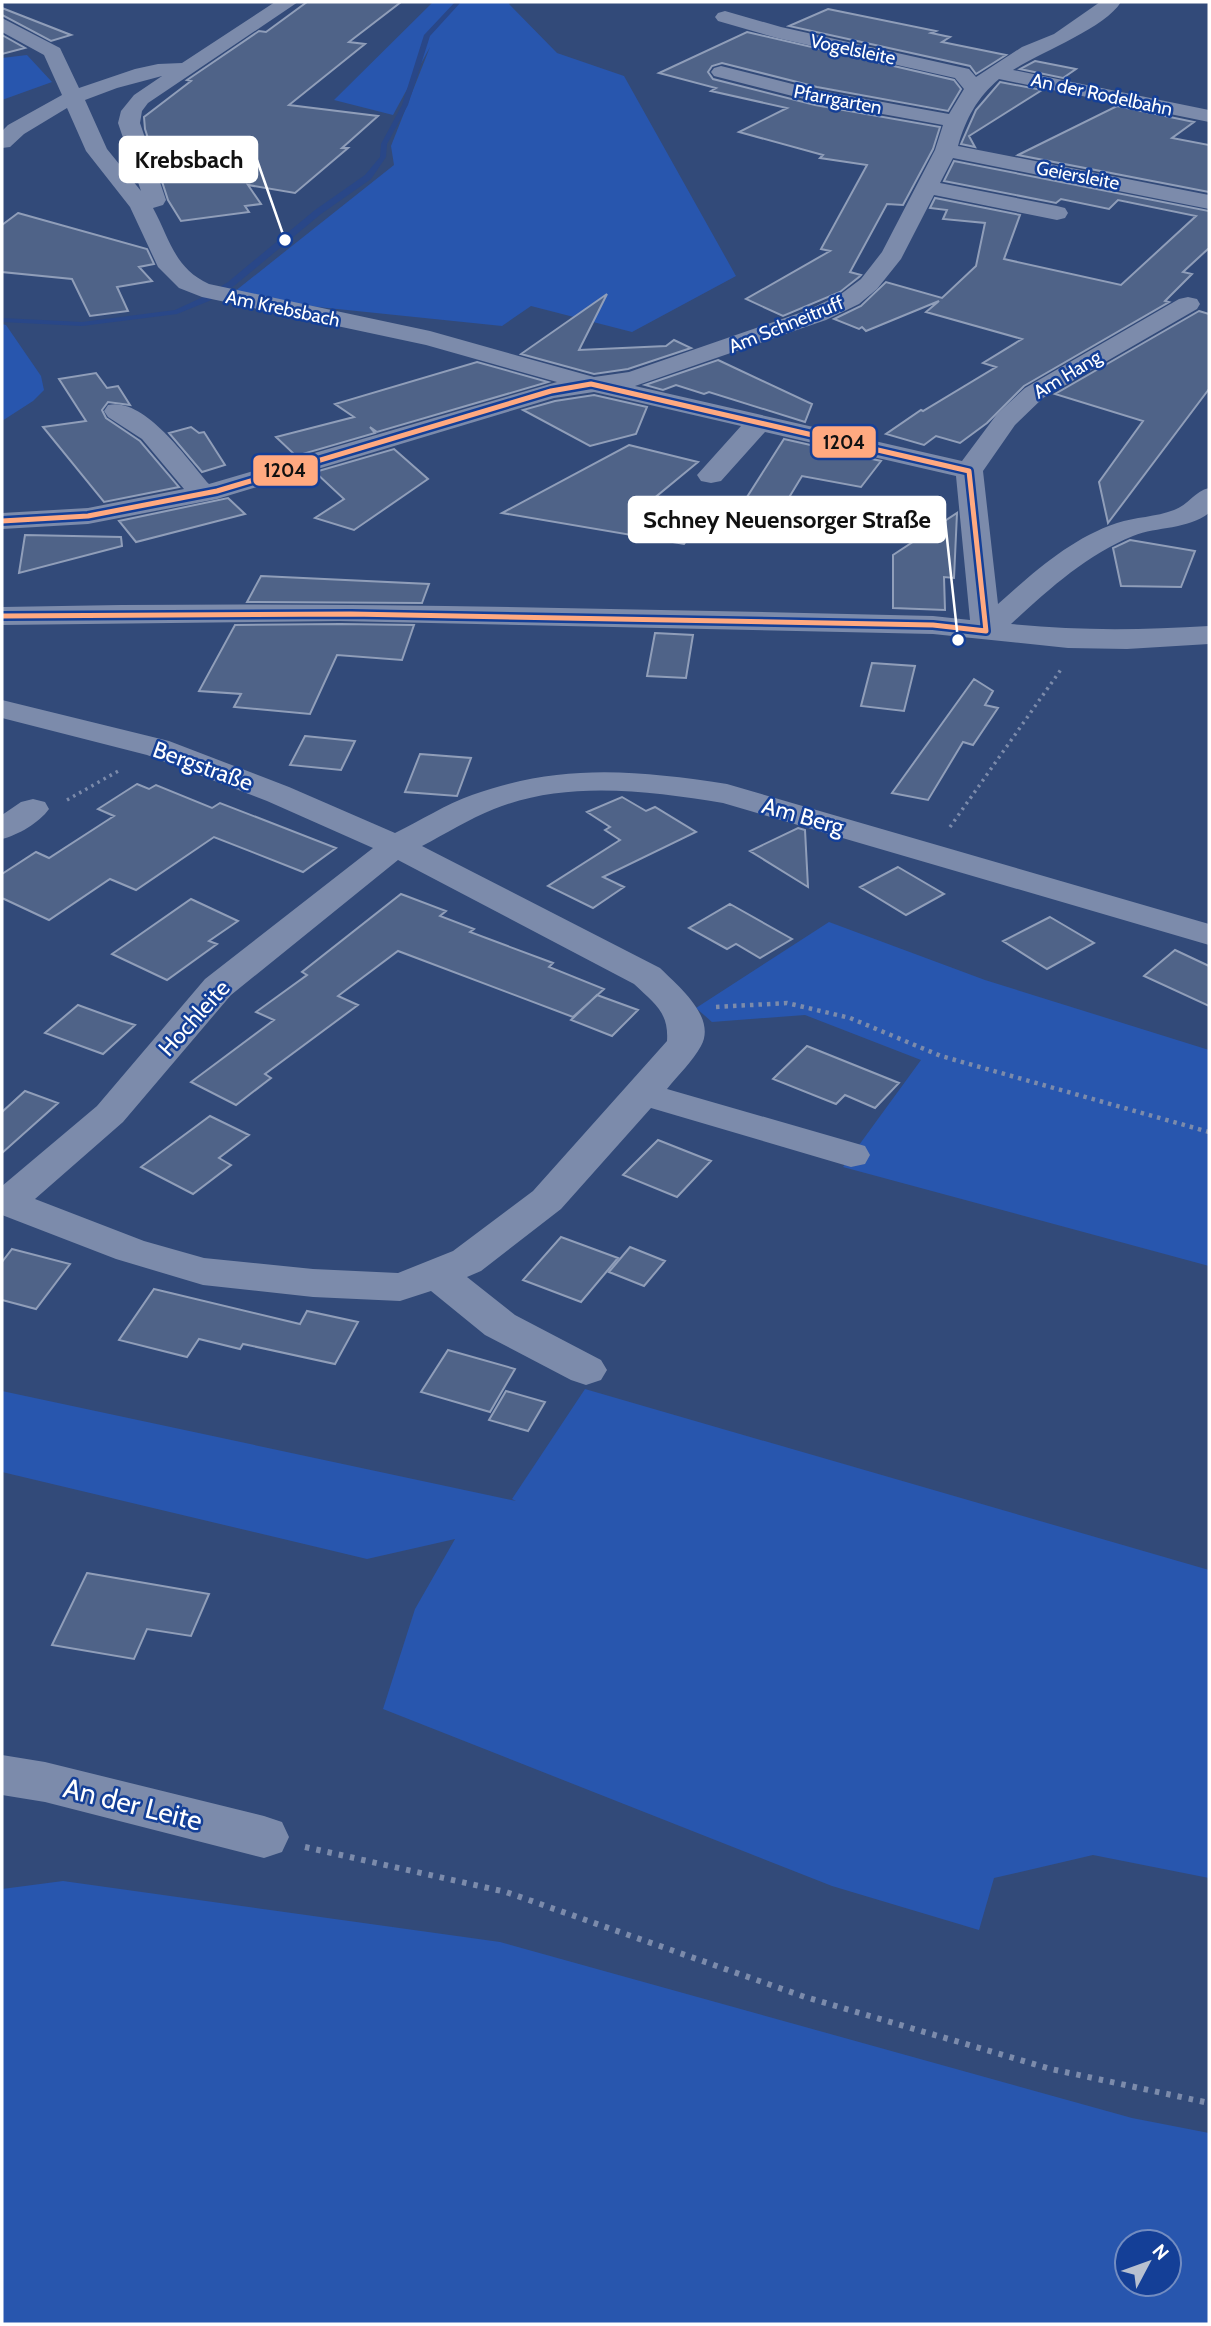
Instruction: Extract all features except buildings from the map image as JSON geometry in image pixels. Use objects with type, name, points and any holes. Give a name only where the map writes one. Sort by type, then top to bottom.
[{"type":"street","points":[[140,205],[155,200],[129,123],[132,111],[141,99],[288,2]]},
{"type":"street","name":"Am Schneitruff","points":[[2,521],[88,516],[203,494],[551,391],[633,379],[817,316],[850,299],[869,284],[893,254],[946,150],[955,121],[975,89],[995,72],[1029,51],[1061,38],[1112,2]]},
{"type":"street","name":"Am Krebsbach","points":[[5,13],[53,52],[97,151],[140,205],[158,239],[166,262],[187,283],[202,290],[231,297],[430,338],[591,384],[969,471]]},
{"type":"street","name":"Vogelsleite","points":[[725,17],[777,32],[962,73],[975,89]]},
{"type":"street","points":[[2,120],[72,99],[141,72],[189,68]]},
{"type":"street","name":"Pfarrgarten","points":[[721,72],[816,96],[955,121]]},
{"type":"street","name":"An der Rodelbahn","points":[[995,72],[1209,116]]},
{"type":"street","points":[[2,142],[11,132],[72,99]]},
{"type":"street","name":"Geiersleite","points":[[946,150],[1209,202]]},
{"type":"street","points":[[927,187],[1057,213]]},
{"type":"street","name":"Am Hang","points":[[969,471],[1014,408],[1034,393],[1188,304]]},
{"type":"street","points":[[117,411],[151,433],[203,494]]},
{"type":"street","points":[[711,475],[758,423]]},
{"type":"street","points":[[969,471],[986,631]]},
{"type":"street","points":[[986,631],[1029,592],[1101,540],[1126,529],[1193,513],[1204,506],[1209,496]]},
{"type":"street","points":[[2,616],[340,612],[919,624],[1083,639],[1127,640],[1209,635]]},
{"type":"street","name":"Bergstraße","points":[[2,709],[158,748],[278,794],[396,846],[647,976],[675,1003],[682,1018]]},
{"type":"street","name":"Am Berg","points":[[396,846],[483,802],[529,790],[590,780],[652,782],[727,794],[1209,936]]},
{"type":"street","points":[[2,829],[33,810]]},
{"type":"street","name":"Hochleite","points":[[4,1202],[110,1114],[218,987],[396,846]]},
{"type":"street","points":[[4,1202],[130,1250],[203,1271],[313,1283],[400,1287],[437,1275],[467,1261],[547,1200],[643,1094],[685,1042],[686,1024],[682,1018]]},
{"type":"street","points":[[643,1094],[850,1155]]},
{"type":"street","points":[[437,1275],[500,1325],[586,1370]]},
{"type":"street","name":"An der Leite","points":[[2,1775],[45,1782],[264,1837]]},
{"type":"path","points":[[931,854],[1083,639]]},
{"type":"path","points":[[33,810],[52,809],[158,748]]},
{"type":"path","points":[[682,1018],[720,1005],[787,1003],[850,1018],[941,1056],[1209,1132]]},
{"type":"path","points":[[264,1837],[506,1892],[805,1997],[1051,2069],[1209,2103]]},
{"type":"shaded area","points":[[433,2],[511,2],[509,4],[557,53],[624,76],[736,276],[632,332],[531,306],[502,326],[279,303],[234,292],[394,165],[391,146],[430,47],[393,115],[334,100]]},
{"type":"shaded area","points":[[27,55],[52,82],[2,100],[2,58]]},
{"type":"shaded area","points":[[2,324],[6,325],[41,376],[44,390],[33,401],[2,421]]},
{"type":"shaded area","points":[[829,922],[985,980],[1209,1050],[1209,1266],[843,1167],[921,1060],[805,1015],[712,1022],[696,1008]]},
{"type":"shaded area","points":[[585,1389],[1209,1570],[1209,1878],[1093,1855],[994,1878],[979,1930],[832,1886],[383,1709],[415,1609],[455,1539],[367,1559],[2,1472],[2,1391],[516,1501],[512,1499]]},
{"type":"shaded area","points":[[63,1881],[500,1942],[1132,2118],[1209,2133],[1209,2324],[2,2324],[2,1889]]},
{"type":"waterway","points":[[2,320],[82,324],[177,312],[231,284],[318,212],[368,177],[383,157],[384,144],[405,105],[427,35],[458,2]]},
{"type":"transit line","name":"1204","points":[[2,521],[88,516],[217,491],[551,391],[591,384],[969,471],[986,631]]},
{"type":"transit line","name":"1204","points":[[2,616],[467,615],[933,625],[986,631]]},
{"type":"place","name":"Krebsbach","points":[[285,240]]},
{"type":"place","name":"Schney Neuensorger Straße","points":[[958,640]]}]
